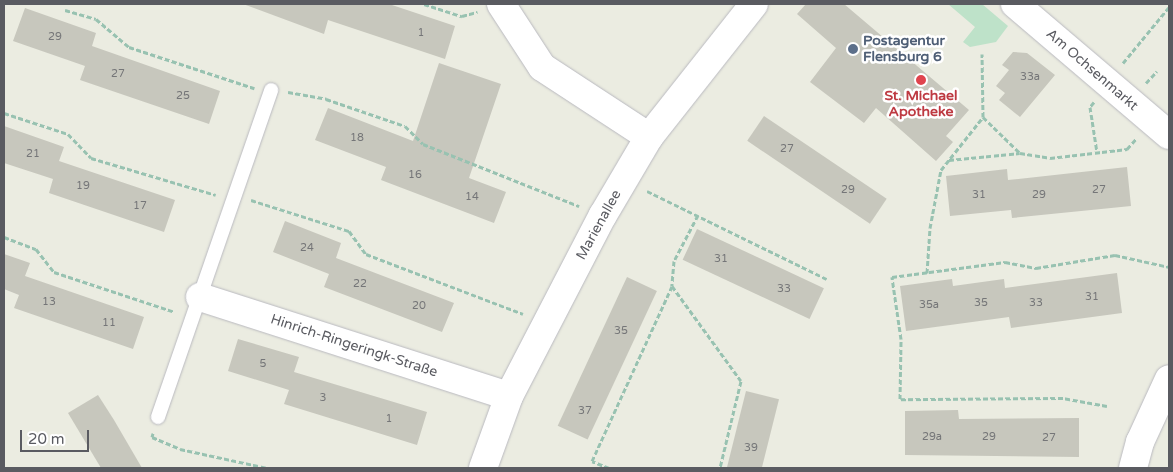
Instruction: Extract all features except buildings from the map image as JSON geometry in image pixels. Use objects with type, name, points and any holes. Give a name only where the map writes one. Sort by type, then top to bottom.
[{"type":"street","points":[[502,4],[542,67],[649,137]]},
{"type":"street","name":"Marienallee","points":[[484,468],[509,396],[603,215],[649,137],[754,4]]},
{"type":"street","name":"Am Ochsenmarkt","points":[[1015,4],[1160,128]]},
{"type":"street","name":"Hinrich-Ringeringk-Straße","points":[[196,307],[509,396]]},
{"type":"street","points":[[1133,468],[1140,442],[1169,379]]},
{"type":"lane","points":[[158,417],[271,90]]},
{"type":"path","points":[[424,4],[462,16],[502,4]]},
{"type":"path","points":[[1097,152],[1090,107],[1106,82],[1169,6]]},
{"type":"path","points":[[66,10],[96,19],[129,47],[236,85],[326,98],[405,126],[423,144],[603,215]]},
{"type":"path","points":[[927,273],[930,228],[941,170],[983,117],[982,54]]},
{"type":"path","points":[[4,113],[68,134],[91,158],[202,194],[234,196],[349,231],[366,254],[547,323]]},
{"type":"path","points":[[983,117],[1020,153]]},
{"type":"path","points":[[948,160],[1020,153],[1050,158],[1127,149],[1160,128]]},
{"type":"path","points":[[624,180],[827,279]]},
{"type":"path","points":[[609,468],[592,461],[672,286],[674,261],[698,215]]},
{"type":"path","points":[[4,237],[36,249],[54,272],[196,307]]},
{"type":"path","points":[[1107,406],[1062,398],[900,399],[901,339],[892,277],[1005,262],[1036,268],[1115,255],[1169,267]]},
{"type":"path","points":[[672,286],[741,381],[720,468]]},
{"type":"path","points":[[158,417],[152,436],[180,449],[267,468]]},
{"type":"green space","points":[[948,4],[982,4],[1008,26],[996,42],[970,47],[963,42],[975,27]]},
{"type":"place","name":"Postagentur Flensburg 6","points":[[853,49]]},
{"type":"place","name":"St. Michael Apotheke","points":[[921,80]]}]
